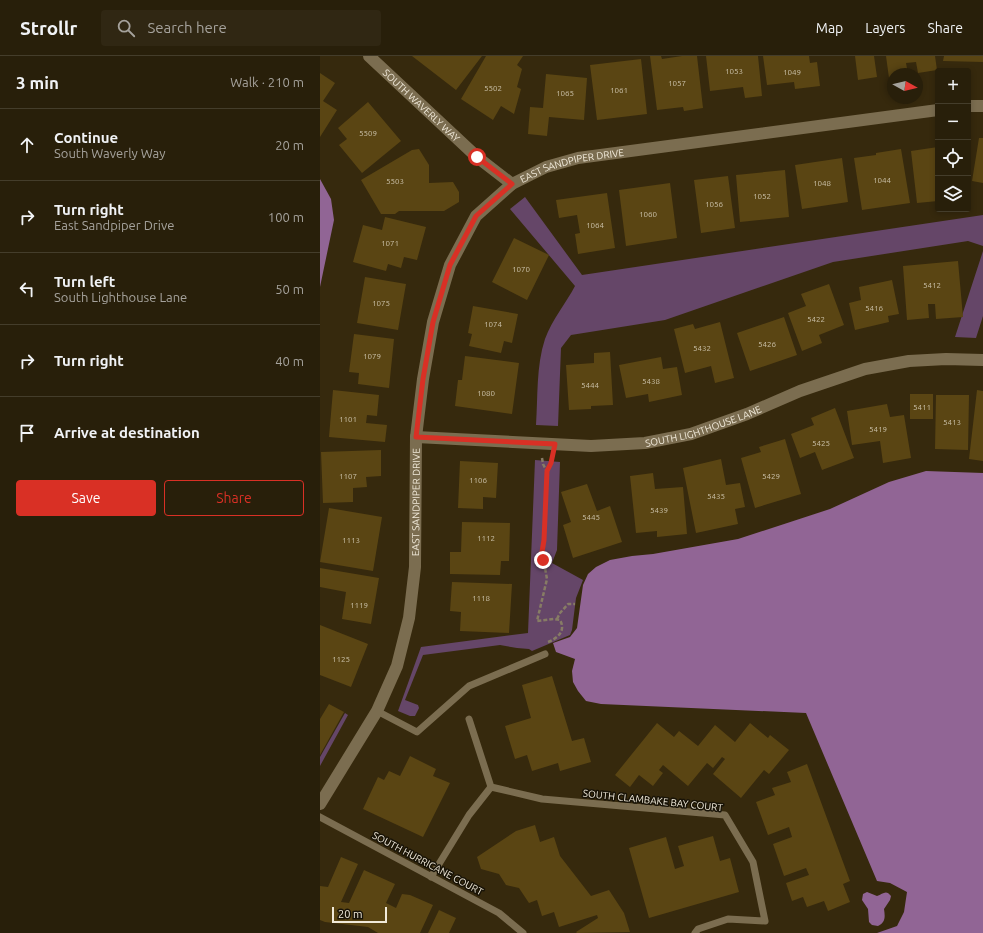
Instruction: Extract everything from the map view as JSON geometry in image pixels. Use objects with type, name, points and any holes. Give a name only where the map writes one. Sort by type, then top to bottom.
[{"type":"street","name":"SOUTH WAVERLY WAY","points":[[369,56],[477,157],[512,184]]},
{"type":"street","points":[[971,106],[983,106]]},
{"type":"street","name":"EAST SANDPIPER DRIVE","points":[[320,804],[377,711],[397,666],[409,618],[415,567],[416,437],[423,379],[433,322],[450,265],[476,216],[512,184],[546,167],[578,158],[935,110]]},
{"type":"street","name":"SOUTH LIGHTHOUSE LANE","points":[[416,437],[591,446],[645,443],[691,434],[747,414],[800,391],[864,370],[909,361],[946,359],[983,360]]},
{"type":"lane","points":[[377,711],[417,732],[469,686],[545,654]]},
{"type":"lane","points":[[431,877],[469,815],[491,787],[469,719]]},
{"type":"lane","name":"SOUTH CLAMBAKE BAY COURT","points":[[491,787],[542,799],[725,815],[753,862],[765,921],[728,919],[698,929],[695,933]]},
{"type":"lane","name":"SOUTH HURRICANE COURT","points":[[320,817],[499,913],[523,933]]},
{"type":"path","points":[[544,643],[557,638],[561,634],[562,624],[560,620],[557,619],[537,621],[547,579],[542,552],[547,485],[546,476],[551,463],[555,444]]},
{"type":"path","points":[[557,619],[568,604],[575,604]]},
{"type":"shaded area","points":[[320,179],[331,199],[334,220],[320,287]]},
{"type":"shaded area","points":[[525,197],[582,275],[983,215],[983,246],[968,241],[833,262],[665,320],[571,335],[561,348],[558,426],[536,425],[538,382],[542,349],[551,325],[575,286],[510,209]]},
{"type":"shaded area","points":[[983,251],[983,316],[976,338],[955,337]]},
{"type":"shaded area","points":[[535,460],[560,462],[557,550],[552,563],[583,580],[576,598],[570,635],[532,651],[529,649],[500,645],[423,655],[405,700],[418,705],[419,708],[415,716],[410,716],[398,711],[421,647],[528,633]]},
{"type":"shaded area","points":[[926,471],[983,473],[983,933],[877,933],[897,926],[904,912],[907,892],[890,883],[877,881],[806,713],[601,704],[586,701],[573,682],[572,671],[575,659],[556,652],[553,643],[570,637],[577,628],[583,585],[588,574],[596,567],[610,560],[738,539],[830,509],[889,482]]},
{"type":"shaded area","points":[[345,713],[348,715],[320,766],[320,757]]},
{"type":"shaded area","points":[[867,892],[877,896],[886,892],[891,896],[884,909],[884,921],[878,926],[872,925],[869,922],[868,909],[862,900],[863,894]]},
{"type":"building","points":[[412,56],[482,56],[456,90]]},
{"type":"building","points":[[486,56],[523,56],[517,65],[522,69],[517,87],[521,89],[514,114],[501,106],[493,120],[461,99]]},
{"type":"building","points":[[650,56],[661,56],[662,59],[682,56],[697,56],[703,108],[684,111],[683,107],[657,110]]},
{"type":"building","points":[[706,56],[758,56],[762,96],[745,98],[743,87],[710,91]]},
{"type":"building","points":[[763,56],[809,56],[810,63],[817,62],[820,86],[795,89],[794,82],[767,85]]},
{"type":"building","points":[[855,56],[874,56],[877,77],[858,80]]},
{"type":"building","points":[[886,56],[935,56],[937,68],[935,68],[935,70],[923,72],[923,68],[917,68],[916,62],[906,63],[907,68],[888,68]]},
{"type":"building","points":[[944,56],[983,56],[983,62],[943,61]]},
{"type":"building","points":[[641,59],[647,114],[597,120],[590,65]]},
{"type":"building","points":[[320,73],[335,83],[323,101],[337,110],[320,137]]},
{"type":"building","points":[[546,74],[587,78],[584,120],[549,117],[547,136],[528,134],[530,107],[543,108]]},
{"type":"building","points":[[368,102],[401,141],[362,173],[339,145],[347,139],[338,128]]},
{"type":"building","points":[[979,138],[983,138],[983,183],[972,181]]},
{"type":"building","points":[[935,147],[935,201],[917,203],[911,151]]},
{"type":"building","points":[[419,149],[429,165],[429,183],[453,182],[459,192],[459,202],[444,211],[399,211],[395,214],[381,214],[361,180],[412,150]]},
{"type":"building","points":[[901,149],[910,203],[862,210],[854,158]]},
{"type":"building","points":[[842,158],[848,202],[802,209],[795,165]]},
{"type":"building","points":[[785,170],[789,217],[740,222],[736,175]]},
{"type":"building","points":[[728,176],[735,228],[701,233],[694,180]]},
{"type":"building","points":[[670,183],[677,238],[626,246],[619,190]]},
{"type":"building","points":[[607,193],[615,248],[578,254],[575,234],[580,233],[577,215],[559,218],[556,200]]},
{"type":"building","points":[[385,217],[426,227],[417,260],[404,257],[401,268],[388,264],[386,271],[353,262],[363,225],[382,230]]},
{"type":"building","points":[[514,238],[549,255],[527,300],[492,282]]},
{"type":"building","points":[[958,261],[963,317],[936,319],[935,304],[928,304],[929,318],[907,320],[903,266]]},
{"type":"building","points":[[365,277],[406,284],[398,330],[357,323]]},
{"type":"building","points":[[892,280],[899,314],[888,316],[889,322],[855,330],[849,303],[861,300],[859,287]]},
{"type":"building","points":[[829,284],[844,325],[819,335],[822,343],[802,351],[788,313],[806,306],[801,294]]},
{"type":"building","points":[[473,306],[518,314],[512,343],[504,341],[501,353],[469,346],[472,334],[468,333]]},
{"type":"building","points":[[784,317],[797,355],[750,371],[737,333]]},
{"type":"building","points":[[720,322],[734,378],[715,383],[711,366],[685,373],[674,329],[693,324],[695,329]]},
{"type":"building","points":[[354,334],[394,339],[389,388],[358,384],[359,373],[349,372]]},
{"type":"building","points":[[610,352],[613,405],[591,406],[591,409],[569,410],[566,365],[594,363],[594,353]]},
{"type":"building","points":[[465,356],[519,363],[512,414],[455,406],[458,380],[462,380]]},
{"type":"building","points":[[661,357],[663,369],[677,367],[682,395],[649,402],[648,394],[626,398],[619,365]]},
{"type":"building","points":[[333,390],[379,395],[377,416],[367,415],[366,423],[387,425],[385,442],[329,437]]},
{"type":"building","points":[[977,390],[983,391],[983,461],[969,459]]},
{"type":"building","points":[[910,394],[933,394],[933,419],[910,419]]},
{"type":"building","points":[[936,395],[969,395],[968,450],[935,449]]},
{"type":"building","points":[[887,404],[890,417],[904,415],[911,458],[883,463],[880,441],[852,445],[847,411]]},
{"type":"building","points":[[835,408],[854,458],[822,470],[815,452],[800,458],[791,434],[814,425],[811,418]]},
{"type":"building","points":[[785,439],[801,494],[755,508],[741,458],[761,452],[759,447]]},
{"type":"building","points":[[381,450],[381,476],[366,477],[367,487],[353,488],[353,502],[323,503],[321,452]]},
{"type":"building","points":[[721,459],[726,485],[740,483],[745,507],[735,509],[738,524],[696,533],[683,468]]},
{"type":"building","points":[[460,461],[498,463],[496,498],[483,497],[483,509],[458,508]]},
{"type":"building","points":[[653,473],[655,489],[683,487],[687,534],[657,537],[657,531],[636,533],[630,476]]},
{"type":"building","points":[[587,484],[597,511],[610,506],[622,542],[573,558],[563,525],[571,522],[561,492]]},
{"type":"building","points":[[329,508],[382,517],[373,571],[320,562]]},
{"type":"building","points":[[462,522],[510,523],[509,561],[501,561],[500,575],[450,574],[450,552],[461,552]]},
{"type":"building","points":[[320,568],[379,578],[371,624],[342,619],[346,592],[320,587]]},
{"type":"building","points":[[452,582],[512,584],[509,633],[460,631],[461,612],[450,611]]},
{"type":"building","points":[[320,625],[368,644],[351,687],[320,675]]},
{"type":"building","points":[[552,676],[572,741],[584,738],[591,762],[560,771],[558,763],[532,771],[527,755],[515,759],[505,726],[531,718],[522,685]]},
{"type":"building","points":[[329,704],[344,712],[320,755],[320,719]]},
{"type":"building","points":[[657,723],[674,737],[679,731],[698,746],[715,725],[735,742],[750,723],[768,738],[770,735],[789,750],[769,774],[764,770],[741,798],[713,774],[725,759],[722,757],[713,768],[707,763],[688,786],[663,765],[659,770],[663,773],[653,786],[639,775],[630,787],[615,775]]},
{"type":"building","points":[[410,756],[436,769],[433,776],[450,783],[423,837],[363,809],[378,777],[384,780],[389,771],[400,776]]},
{"type":"building","points":[[807,764],[850,881],[843,884],[850,902],[828,911],[824,901],[807,907],[803,897],[792,901],[786,883],[809,875],[806,868],[784,876],[773,844],[792,837],[789,827],[768,835],[756,802],[775,795],[772,788],[791,782],[787,772]]},
{"type":"building","points":[[535,825],[540,842],[554,837],[560,856],[591,896],[609,890],[624,913],[630,932],[576,932],[598,918],[597,915],[559,927],[554,912],[542,916],[537,900],[529,903],[519,888],[506,885],[499,874],[481,869],[477,857],[516,831]]},
{"type":"building","points":[[713,836],[720,861],[730,858],[739,892],[649,918],[629,848],[666,837],[675,869],[684,866],[678,846]]},
{"type":"building","points":[[341,857],[358,864],[341,902],[349,903],[364,870],[395,884],[386,903],[396,908],[402,894],[410,895],[433,905],[420,933],[378,933],[368,927],[325,922],[320,920],[320,886],[328,887]]},
{"type":"building","points":[[439,910],[456,918],[449,933],[428,933]]},
{"type":"route","points":[[477,157],[512,184],[476,216],[450,265],[433,322],[423,379],[416,437],[555,444],[551,463],[546,476],[547,485],[544,511],[545,525],[542,552],[543,560]]}]
